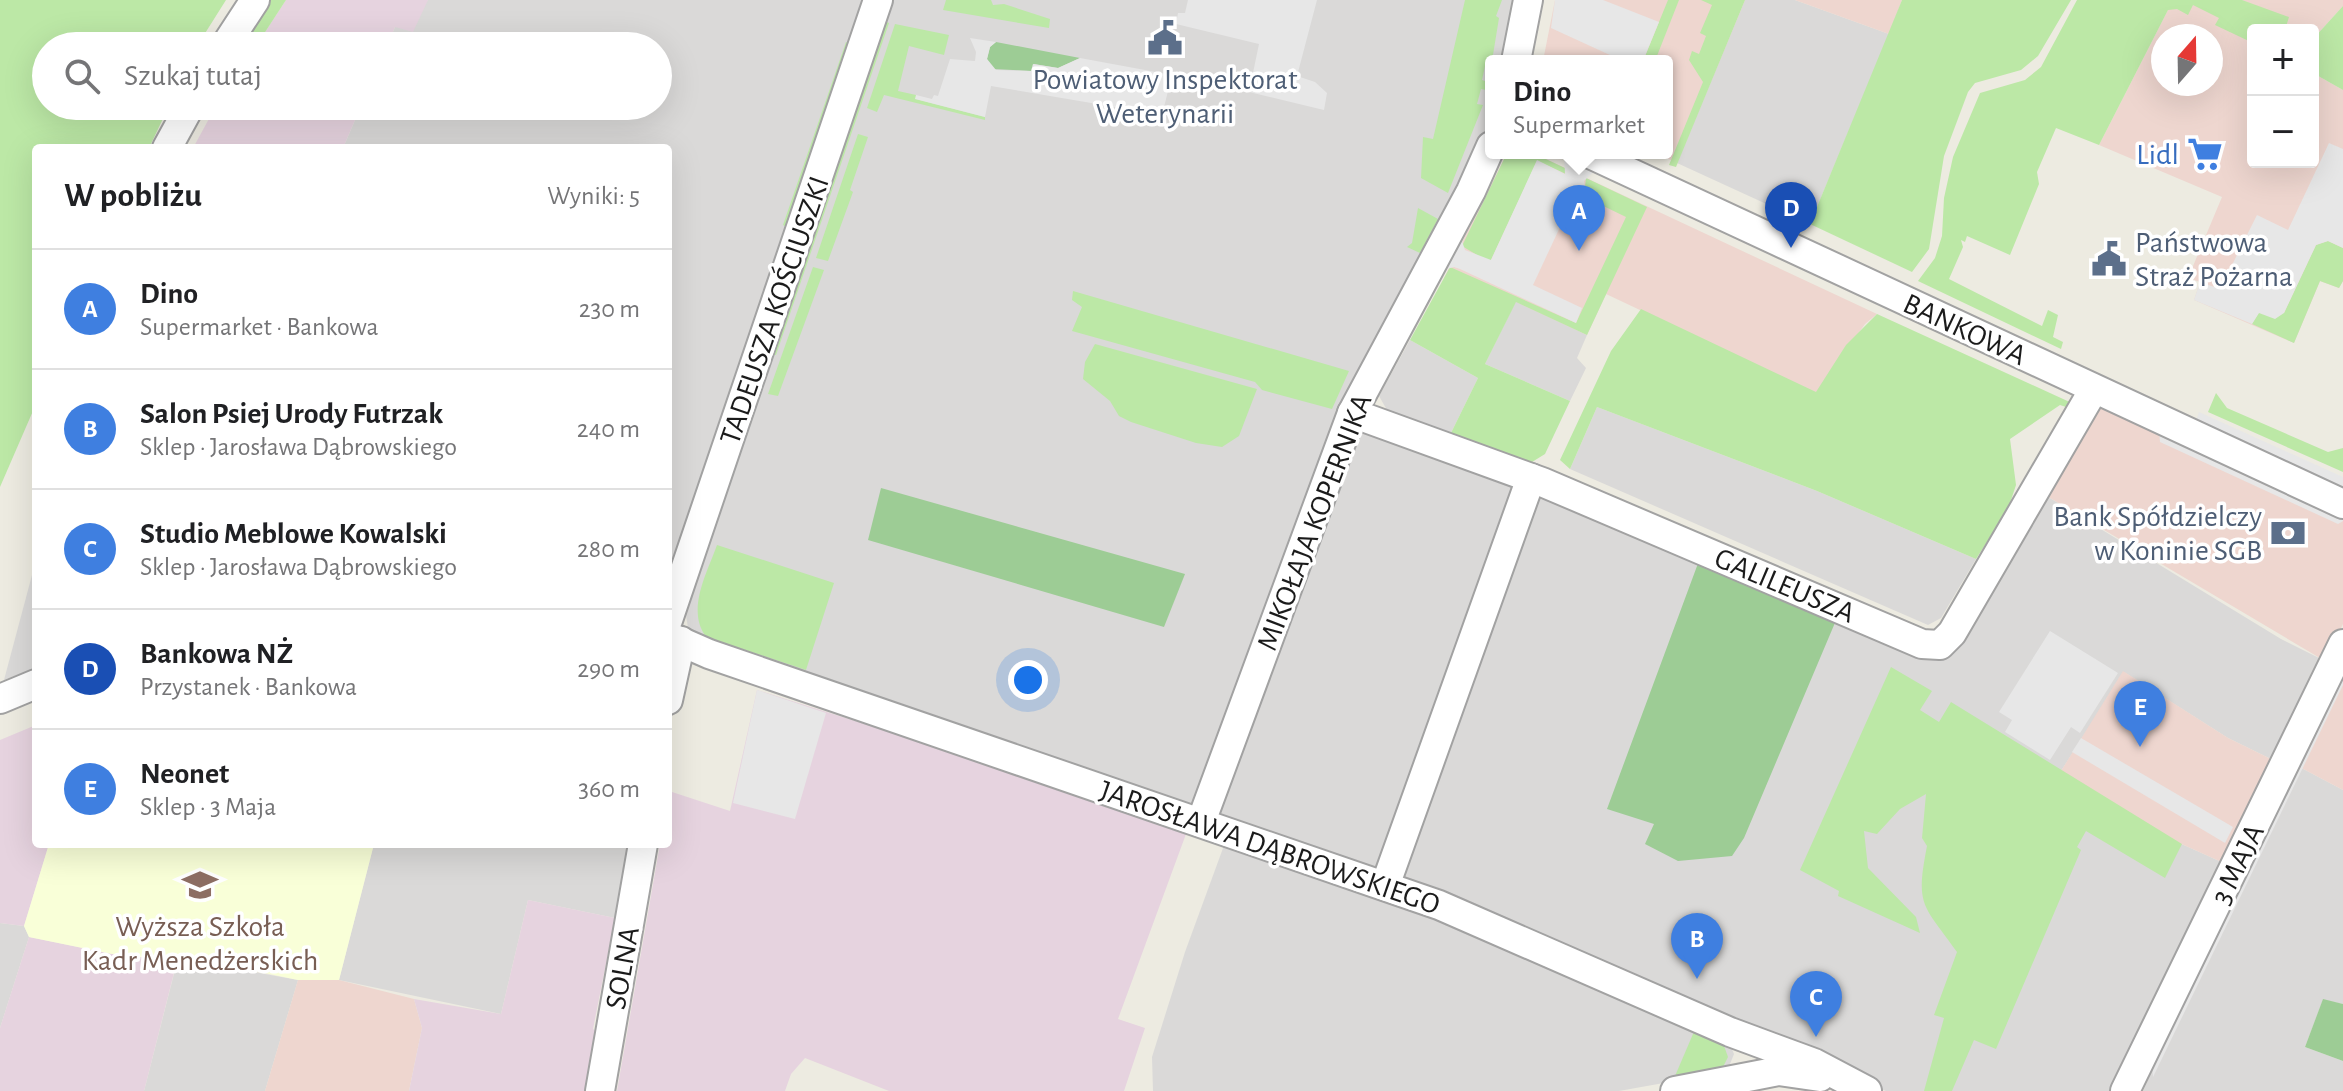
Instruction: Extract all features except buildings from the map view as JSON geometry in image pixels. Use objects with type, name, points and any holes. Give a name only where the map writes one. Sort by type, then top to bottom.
[{"type":"street","points":[[234,32],[255,0]]},
{"type":"street","name":"TADEUSZA KOŚCIUSZKI","points":[[672,632],[878,0]]},
{"type":"street","points":[[1517,55],[1528,0]]},
{"type":"street","points":[[169,144],[182,120]]},
{"type":"street","name":"MIKOŁAJA KOPERNIKA","points":[[1201,822],[1352,413],[1485,158]]},
{"type":"street","name":"BANKOWA","points":[[1601,159],[2343,504]]},
{"type":"street","name":"GALILEUSZA","points":[[1352,413],[1531,478],[1922,644],[1940,645],[1952,633],[2094,389]]},
{"type":"street","points":[[1385,886],[1531,478]]},
{"type":"street","name":"JAROSŁAWA DĄBROWSKIEGO","points":[[672,632],[1464,915],[1730,1032],[1802,1058],[1864,1090]]},
{"type":"street","name":"3 MAJA","points":[[2128,1088],[2343,644]]},
{"type":"street","points":[[0,699],[32,686]]},
{"type":"street","name":"SOLNA","points":[[600,1091],[642,848]]},
{"type":"street","points":[[1730,1032],[1744,1080],[1802,1091]]},
{"type":"street","name":"JAROSŁAWA DĄBROWSKIEGO","points":[[1675,1091],[1779,1071],[1809,1074],[1864,1090]]},
{"type":"shaded area","points":[[286,0],[428,0],[413,32],[395,27],[393,32],[265,32]]},
{"type":"shaded area","points":[[428,0],[872,0],[672,577],[672,144],[345,144],[355,120],[672,120],[672,32],[393,32]]},
{"type":"shaded area","points":[[886,0],[1521,0],[1510,55],[1485,55],[1485,146],[1345,418],[1195,806],[1182,805],[698,638],[688,628],[685,609]]},
{"type":"shaded area","points":[[1188,0],[1317,0],[1297,76],[1315,82],[1327,93],[1324,110],[1249,92],[1259,44],[1176,24],[1178,13],[1185,13]]},
{"type":"shaded area","points":[[1555,0],[1745,0],[1677,163],[1669,159],[1673,159],[1673,55],[1544,55]]},
{"type":"shaded area","points":[[1555,0],[1603,0],[1659,22],[1645,55],[1610,55],[1551,28]]},
{"type":"shaded area","points":[[1745,0],[1795,0],[1889,34],[1810,224],[1677,163]]},
{"type":"shaded area","points":[[1795,0],[1902,0],[1889,34]]},
{"type":"shaded area","points":[[2173,0],[2343,0],[2343,6],[2319,32],[2319,24],[2247,24],[2247,168],[2319,168],[2319,76],[2343,90],[2343,281],[2339,288],[2320,281],[2294,343],[2194,300],[2200,282],[2188,278],[2222,197],[2099,145],[2151,43],[2151,96],[2223,96],[2223,24],[2161,24]]},
{"type":"shaded area","points":[[970,38],[996,42],[990,47],[987,59],[996,70],[1031,71],[1033,64],[1058,68],[1080,58],[1172,75],[1162,115],[991,86],[985,117],[915,99],[916,95],[932,99],[934,95],[938,96],[950,59],[975,61],[976,52]]},
{"type":"shaded area","points":[[208,120],[355,120],[345,144],[195,144]]},
{"type":"shaded area","points":[[2329,143],[2343,149],[2343,248],[2328,241],[2316,245],[2284,313],[2275,319],[2259,313],[2252,324],[2194,300],[2200,282],[2220,289],[2257,215],[2288,230]]},
{"type":"shaded area","points":[[1504,159],[1546,159],[1877,314],[1865,324],[1816,393],[1606,294],[1587,335],[1516,302],[1444,278]]},
{"type":"shaded area","points":[[1564,159],[1575,159],[1605,172],[1592,173],[1584,181],[1585,187],[1594,193],[1591,200],[1575,195],[1533,285],[1582,308],[1576,323],[1460,269],[1454,267],[1439,271],[1459,232],[1465,250],[1491,260],[1537,160],[1565,174]]},
{"type":"shaded area","points":[[1516,301],[1587,335],[1577,358],[1586,368],[1570,401],[1485,364]]},
{"type":"shaded area","points":[[1410,340],[1478,378],[1451,433],[1387,410],[1379,396]]},
{"type":"shaded area","points":[[1597,407],[1817,491],[1976,559],[1941,618],[1928,625],[1570,469]]},
{"type":"shaded area","points":[[2098,408],[2110,408],[2343,517],[2343,624],[2325,661],[2045,495]]},
{"type":"shaded area","points":[[2199,412],[2343,477],[2343,493],[2195,424]]},
{"type":"shaded area","points":[[1367,423],[1927,655],[2045,495],[2281,639],[2325,661],[2275,761],[2228,738],[2124,672],[2061,771],[2166,837],[2226,864],[2117,1091],[1886,1091],[1220,818],[1216,809],[1345,442]]},
{"type":"shaded area","points":[[2159,432],[2343,518],[2343,521],[2338,524],[2160,442]]},
{"type":"shaded area","points":[[32,575],[32,670],[4,680]]},
{"type":"shaded area","points":[[2050,631],[2118,673],[2080,733],[2071,727],[2050,760],[2005,732],[2012,720],[1999,712]]},
{"type":"shaded area","points":[[2343,664],[2343,790],[2292,763]]},
{"type":"shaded area","points":[[2343,668],[2343,685],[2153,1077],[2152,1066]]},
{"type":"shaded area","points":[[2123,671],[2228,738],[2275,761],[2226,864],[2166,837],[2061,771]]},
{"type":"shaded area","points":[[757,690],[928,744],[1186,834],[1118,1019],[1145,1028],[1124,1091],[889,1091],[805,1058],[791,1074],[785,1091],[617,1091],[659,848],[672,848],[672,792],[730,811]]},
{"type":"shaded area","points":[[757,690],[826,713],[795,819],[733,803]]},
{"type":"shaded area","points":[[32,727],[32,848],[48,848],[24,926],[0,923],[0,740]]},
{"type":"shaded area","points":[[2081,738],[2233,827],[2225,843],[2072,752]]},
{"type":"shaded area","points":[[2292,763],[2343,790],[2343,1004],[2323,1000],[2305,1047],[2343,1061],[2343,1091],[2143,1091]]},
{"type":"shaded area","points":[[1226,840],[1419,903],[1729,1042],[1734,1054],[1730,1064],[1725,1072],[1619,1091],[1153,1091],[1152,1057],[1185,952]]},
{"type":"shaded area","name":"Wyższa Szkoła Kadr Menedżerskich","points":[[48,848],[373,848],[339,980],[298,980],[193,958],[177,961],[112,954],[29,937],[24,926]]},
{"type":"shaded area","points":[[373,848],[629,848],[615,918],[528,900],[501,1014],[339,980]]},
{"type":"shaded area","points":[[528,900],[615,918],[593,1029],[596,1031],[586,1091],[409,1091],[422,1028],[414,999],[501,1014]]},
{"type":"shaded area","points":[[0,923],[24,926],[29,937],[0,1028]]},
{"type":"shaded area","points":[[29,937],[112,954],[177,961],[144,1091],[0,1091],[0,1028]]},
{"type":"shaded area","points":[[178,958],[298,980],[265,1091],[144,1091]]},
{"type":"shaded area","points":[[298,980],[339,980],[414,999],[422,1028],[409,1091],[265,1091]]},
{"type":"green space","points":[[0,0],[226,0],[206,32],[32,32],[32,120],[162,120],[151,144],[32,144],[32,413],[0,487]]},
{"type":"green space","points":[[263,0],[286,0],[265,32],[244,32]]},
{"type":"green space","points":[[946,0],[991,0],[993,5],[1004,4],[1050,19],[1049,28],[943,10]]},
{"type":"green space","points":[[1465,0],[1502,0],[1496,16],[1499,18],[1493,55],[1485,55],[1482,80],[1485,81],[1485,90],[1481,89],[1477,104],[1483,105],[1448,193],[1421,178],[1423,137],[1433,139]]},
{"type":"green space","points":[[1668,0],[1679,0],[1657,55],[1645,55]]},
{"type":"green space","points":[[1701,0],[1745,0],[1676,167],[1669,165],[1703,82],[1689,60],[1692,51],[1699,54],[1706,36],[1700,33],[1712,5]]},
{"type":"green space","points":[[1902,0],[2071,0],[2038,56],[2021,70],[1975,83],[1968,92],[1944,156],[1929,249],[1912,272],[1810,224]]},
{"type":"green space","points":[[2077,0],[2242,0],[2289,17],[2287,24],[2247,24],[2247,40],[2223,29],[2223,24],[2216,24],[2219,18],[2193,5],[2188,15],[2177,9],[2168,10],[2161,24],[2151,24],[2151,43],[2099,145],[2056,128],[2037,172],[2039,184],[2010,255],[1967,236],[1965,242],[1961,240],[1963,247],[1949,279],[2042,326],[2048,310],[2058,315],[2053,337],[2063,342],[2061,349],[1918,281],[1935,258],[1942,236],[1944,198],[1953,157],[1980,93],[2025,80],[2041,67]]},
{"type":"green space","points":[[2343,6],[2343,90],[2319,76],[2319,32]]},
{"type":"green space","points":[[884,21],[889,23],[776,355],[771,354]]},
{"type":"green space","points":[[895,24],[949,35],[944,55],[909,46],[898,91],[916,95],[916,99],[985,117],[985,120],[884,95],[877,112],[867,108]]},
{"type":"green space","points":[[846,42],[850,44],[788,228],[783,225]]},
{"type":"green space","points":[[996,42],[1080,58],[1058,68],[1034,64],[1032,71],[993,69],[987,59],[990,47]]},
{"type":"green space","points":[[858,134],[868,137],[850,190],[853,192],[828,261],[816,258]]},
{"type":"green space","points":[[1504,159],[1546,159],[1567,169],[1566,174],[1537,161],[1491,260],[1487,261],[1462,246]]},
{"type":"green space","points":[[1586,178],[1647,207],[1587,335],[1516,302],[1485,364],[1570,401],[1545,454],[1524,467],[1384,418],[1387,410],[1451,433],[1478,378],[1410,340],[1450,267],[1576,323],[1626,217],[1591,200],[1594,193],[1585,187]]},
{"type":"green space","points":[[1418,208],[1438,219],[1420,253],[1407,247],[1412,243]]},
{"type":"green space","points":[[2328,241],[2343,248],[2343,281],[2339,288],[2320,281],[2294,343],[2252,324],[2259,312],[2284,313],[2316,245]]},
{"type":"green space","points":[[813,267],[824,270],[778,396],[768,394]]},
{"type":"green space","points":[[1073,291],[1349,371],[1332,409],[1262,390],[1255,382],[1072,331],[1082,307],[1072,300]]},
{"type":"green space","points":[[1641,309],[1816,392],[1846,345],[1877,314],[2074,404],[2072,409],[2060,405],[2010,439],[2016,485],[2008,509],[1976,559],[1817,491],[1597,407],[1570,469],[1560,460],[1611,351]]},
{"type":"green space","points":[[1095,344],[1257,389],[1239,436],[1222,447],[1196,443],[1119,416],[1110,401],[1083,379],[1085,362]]},
{"type":"green space","points":[[2216,393],[2227,408],[2328,452],[2343,448],[2343,472],[2208,412]]},
{"type":"green space","points":[[881,488],[1185,574],[1164,627],[868,540]]},
{"type":"green space","points":[[717,545],[834,583],[806,670],[706,637],[700,626],[698,603]]},
{"type":"green space","points":[[1700,558],[1837,618],[1744,838],[1732,856],[1678,861],[1645,844],[1654,824],[1607,809]]},
{"type":"green space","points":[[1891,667],[1932,691],[1920,710],[1939,722],[1951,702],[2182,844],[2165,878],[2086,831],[2077,847],[2081,850],[1996,1049],[1974,1040],[1952,1091],[1924,1091],[1944,1018],[1934,1015],[1957,952],[1929,913],[1922,894],[1927,846],[1922,838],[1926,794],[1900,809],[1877,834],[1864,831],[1868,868],[1916,917],[1920,933],[1838,896],[1839,891],[1800,870]]},
{"type":"green space","points":[[2323,999],[2343,1004],[2343,1061],[2305,1047]]},
{"type":"green space","points":[[1696,1027],[1723,1043],[1728,1057],[1723,1067],[1675,1076]]},
{"type":"place","name":"Powiatowy Inspektorat Weterynarii","points":[[1165,38]]},
{"type":"place","name":"Lidl","points":[[2205,154]]},
{"type":"place","name":"Bankowa NŻ","points":[[1791,248]]},
{"type":"place","name":"Dino","points":[[1579,251]]},
{"type":"place","name":"Państwowa Straż Pożarna","points":[[2109,259]]},
{"type":"place","name":"Bank Spółdzielczy w Koninie SGB","points":[[2288,533]]},
{"type":"place","name":"Neonet","points":[[2140,747]]},
{"type":"place","name":"Wyższa Szkoła Kadr Menedżerskich","points":[[200,885]]},
{"type":"place","name":"Salon Psiej Urody Futrzak","points":[[1697,979]]},
{"type":"place","name":"Studio Meblowe Kowalski","points":[[1816,1037]]}]
